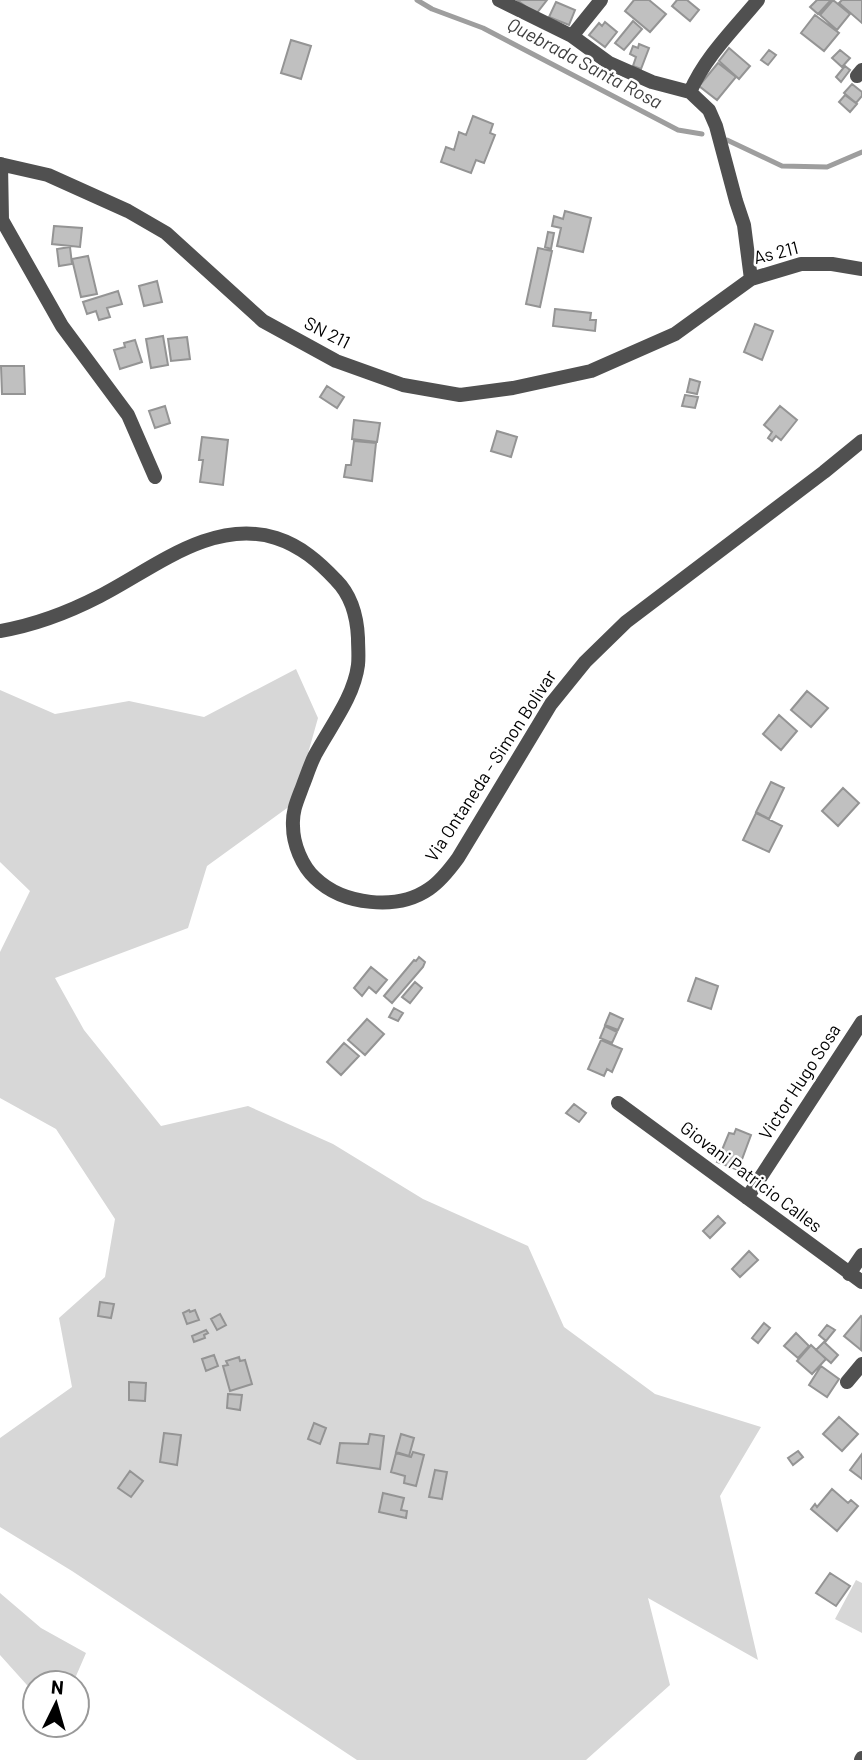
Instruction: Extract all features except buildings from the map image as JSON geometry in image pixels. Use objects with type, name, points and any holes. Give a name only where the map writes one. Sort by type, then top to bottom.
[{"type":"street","points":[[499,0],[572,36],[609,63],[652,82],[690,92],[709,110],[744,225],[751,279]]},
{"type":"street","points":[[572,36],[601,0]]},
{"type":"street","points":[[690,92],[696,77],[758,0]]},
{"type":"street","points":[[1,164],[2,220],[62,326],[128,415],[156,477]]},
{"type":"street","name":"SN 211","points":[[1,164],[48,175],[128,211],[166,233],[263,321],[336,361],[403,385],[460,395],[513,388],[591,371],[676,334]]},
{"type":"street","name":"As 211","points":[[676,334],[751,279],[801,264],[832,264],[862,269]]},
{"type":"street","name":"Via Ontaneda - Simon Bolivar","points":[[0,631],[48,618],[99,596],[197,542],[234,535],[274,537],[296,546],[322,565],[344,588],[352,602],[358,630],[358,664],[350,692],[314,758],[294,805],[292,825],[296,845],[303,863],[315,879],[328,887],[359,900],[391,902],[428,890],[445,876],[551,704],[585,662],[626,622],[862,441]]},
{"type":"street","name":"Victor Hugo Sosa","points":[[747,1198],[862,1022]]},
{"type":"street","name":"Giovani Patricio Calles","points":[[618,1102],[862,1282]]},
{"type":"street","points":[[849,1273],[862,1255]]},
{"type":"street","points":[[847,1382],[862,1364]]},
{"type":"shaded area","points":[[296,669],[318,718],[294,803],[207,866],[188,928],[55,978],[84,1030],[161,1126],[248,1106],[333,1144],[423,1199],[528,1246],[564,1327],[655,1394],[761,1427],[720,1496],[758,1660],[648,1598],[670,1685],[586,1760],[357,1760],[72,1571],[0,1527],[0,1438],[72,1387],[59,1318],[105,1277],[115,1219],[56,1129],[0,1098],[0,952],[30,891],[0,862],[0,690],[55,714],[129,701],[204,717]]},
{"type":"shaded area","points":[[856,1580],[862,1583],[862,1633],[835,1619]]},
{"type":"shaded area","points":[[0,1593],[41,1628],[86,1653],[79,1669],[21,1669],[21,1678],[0,1655]]},
{"type":"waterway","name":"Quebrada Santa Rosa","points":[[417,0],[432,9],[483,28],[678,130],[702,134]]},
{"type":"waterway","name":"Quebrada Santa Rosa","points":[[727,140],[782,166],[827,167],[862,152]]}]
